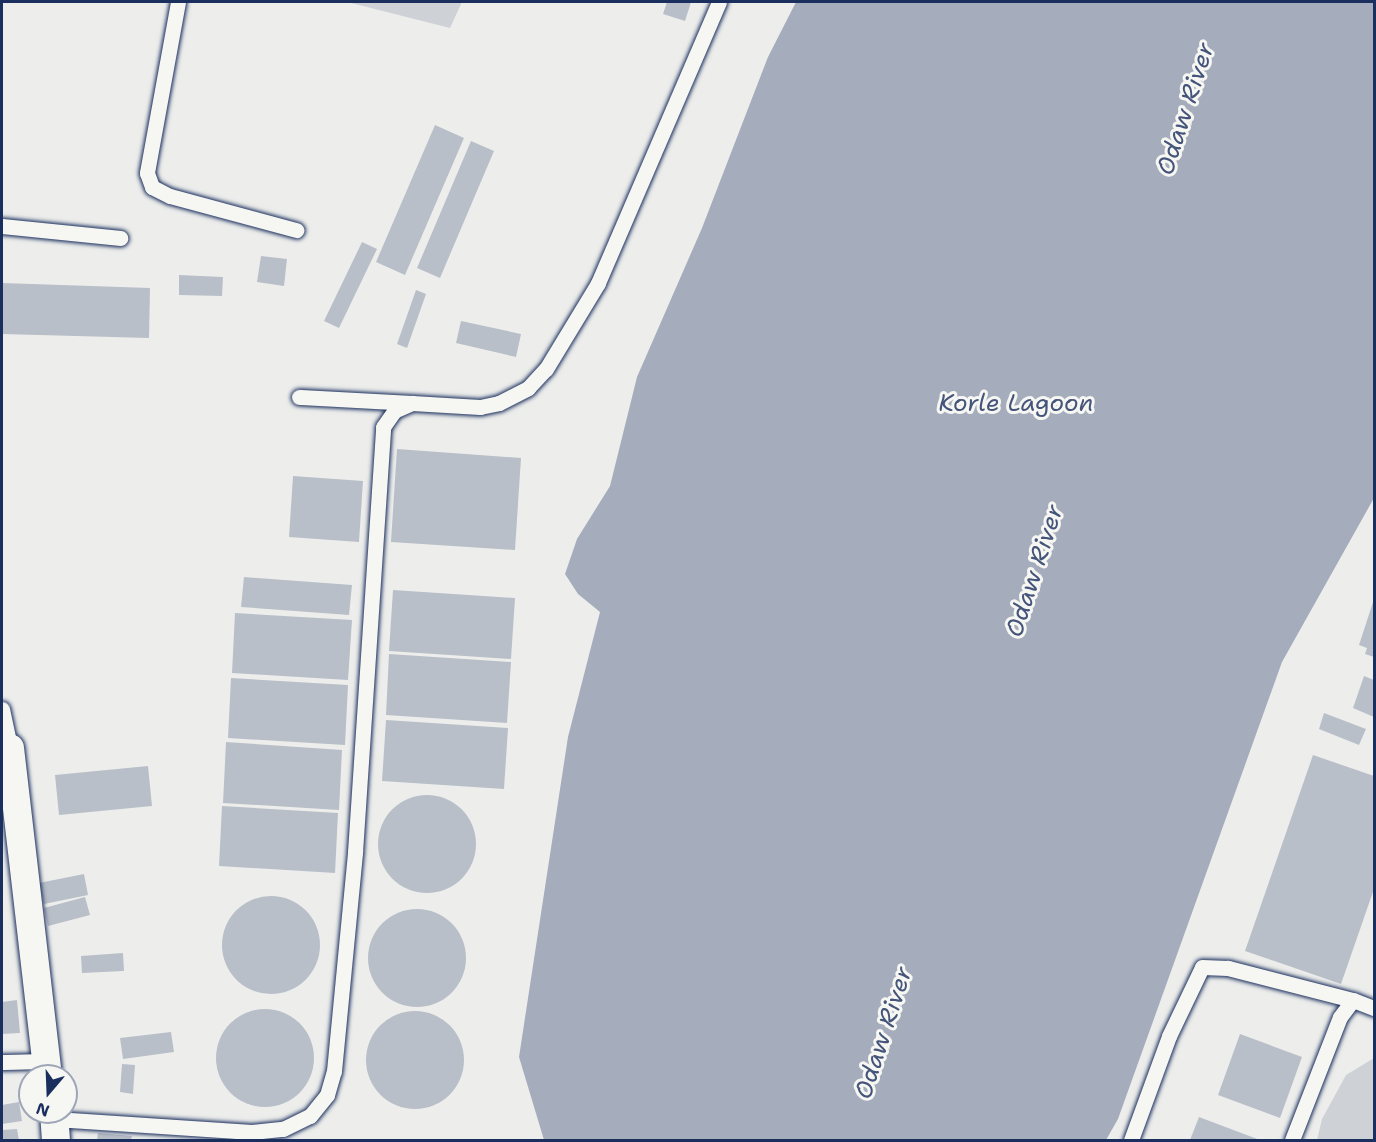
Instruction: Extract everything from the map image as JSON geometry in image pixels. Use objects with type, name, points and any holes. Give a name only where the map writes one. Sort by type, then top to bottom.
[{"type":"street","points":[[10,748],[47,1064]]},
{"type":"lane","points":[[178,2],[147,174],[152,187],[170,196],[296,230]]},
{"type":"lane","points":[[299,397],[480,407],[499,403],[528,388],[546,369],[598,283],[719,2]]},
{"type":"lane","points":[[2,226],[120,238]]},
{"type":"lane","points":[[55,1124],[252,1132],[284,1129],[310,1116],[327,1095],[334,1071],[355,852],[381,438],[388,418],[412,404]]},
{"type":"lane","points":[[2,709],[10,748]]},
{"type":"lane","points":[[1131,1140],[1169,1036],[1202,967],[1228,968],[1353,1000],[1374,1008]]},
{"type":"lane","points":[[1292,1140],[1340,1017],[1353,1000]]},
{"type":"lane","points":[[2,1062],[18,1064]]},
{"type":"shaded area","points":[[347,2],[462,2],[450,28]]},
{"type":"shaded area","points":[[1374,1058],[1374,1140],[1317,1140],[1322,1119],[1346,1075]]},
{"type":"water","name":"Korle Lagoon","points":[[796,2],[1374,2],[1374,498],[1282,662],[1118,1119],[1106,1140],[544,1140],[519,1057],[568,737],[600,612],[578,594],[565,574],[577,539],[610,486],[637,377],[702,228],[768,57]]},
{"type":"building","points":[[667,2],[691,2],[685,21],[663,14]]},
{"type":"building","points":[[435,125],[464,138],[405,275],[376,262]]},
{"type":"building","points":[[471,141],[494,151],[440,278],[417,268]]},
{"type":"building","points":[[362,242],[377,249],[339,328],[324,321]]},
{"type":"building","points":[[261,256],[287,259],[284,286],[257,282]]},
{"type":"building","points":[[179,275],[223,277],[222,296],[179,295]]},
{"type":"building","points":[[2,283],[150,288],[149,338],[2,334]]},
{"type":"building","points":[[416,290],[426,294],[407,348],[397,344]]},
{"type":"building","points":[[461,321],[521,334],[516,357],[456,343]]},
{"type":"building","points":[[397,449],[521,458],[515,550],[391,542]]},
{"type":"building","points":[[293,476],[363,481],[359,542],[289,537]]},
{"type":"building","points":[[244,577],[352,585],[349,615],[241,607]]},
{"type":"building","points":[[393,590],[515,598],[511,659],[389,651]]},
{"type":"building","points":[[1374,599],[1374,657],[1365,654],[1367,648],[1359,645]]},
{"type":"building","points":[[235,613],[352,620],[348,680],[232,673]]},
{"type":"building","points":[[389,654],[511,662],[507,723],[386,715]]},
{"type":"building","points":[[1364,676],[1374,680],[1374,717],[1353,708]]},
{"type":"building","points":[[231,678],[348,685],[345,745],[228,738]]},
{"type":"building","points":[[1324,713],[1366,729],[1359,745],[1319,729]]},
{"type":"building","points":[[386,720],[508,728],[504,789],[382,781]]},
{"type":"building","points":[[226,742],[342,750],[339,810],[223,803]]},
{"type":"building","points":[[1313,755],[1374,776],[1374,889],[1341,984],[1245,951]]},
{"type":"building","points":[[148,766],[152,806],[59,815],[55,775]]},
{"type":"building","points":[[427,795],[446,799],[462,809],[472,825],[476,844],[472,863],[462,879],[446,889],[427,893],[408,889],[392,879],[382,863],[378,844],[382,825],[392,809],[408,799]]},
{"type":"building","points":[[222,806],[338,813],[335,873],[219,866]]},
{"type":"building","points":[[84,874],[88,895],[44,904],[39,883]]},
{"type":"building","points":[[271,896],[290,900],[306,910],[316,926],[320,945],[316,964],[306,980],[290,990],[271,994],[252,990],[236,980],[226,964],[222,945],[226,926],[236,910],[252,900]]},
{"type":"building","points":[[85,897],[90,915],[48,926],[44,908]]},
{"type":"building","points":[[417,909],[436,912],[452,923],[463,939],[466,958],[463,977],[452,993],[436,1004],[417,1007],[398,1004],[382,993],[371,977],[368,958],[371,939],[382,923],[398,912]]},
{"type":"building","points":[[123,953],[124,971],[82,973],[81,956]]},
{"type":"building","points":[[17,1000],[20,1033],[2,1034],[2,1002]]},
{"type":"building","points":[[265,1009],[284,1013],[300,1023],[310,1039],[314,1058],[310,1077],[300,1093],[284,1103],[265,1107],[246,1103],[230,1093],[220,1077],[216,1058],[220,1039],[230,1023],[246,1013]]},
{"type":"building","points":[[415,1011],[434,1015],[450,1025],[460,1041],[464,1060],[460,1079],[450,1095],[434,1105],[415,1109],[396,1105],[380,1095],[370,1079],[366,1060],[370,1041],[380,1025],[396,1015]]},
{"type":"building","points":[[171,1032],[174,1052],[123,1059],[120,1038]]},
{"type":"building","points":[[1240,1034],[1302,1057],[1280,1118],[1218,1095]]},
{"type":"building","points":[[122,1064],[135,1065],[133,1094],[120,1092]]},
{"type":"building","points":[[18,1102],[18,1122],[2,1124],[2,1105]]},
{"type":"building","points":[[1199,1117],[1260,1140],[1190,1140]]},
{"type":"building","points":[[17,1129],[19,1140],[2,1140],[2,1130]]},
{"type":"building","points":[[98,1133],[132,1136],[131,1140],[97,1140]]},
{"type":"water label","name":"Odaw River","points":[[1186,109]]},
{"type":"water label","name":"Odaw River","points":[[1035,571]]},
{"type":"water label","name":"Odaw River","points":[[884,1033]]}]
